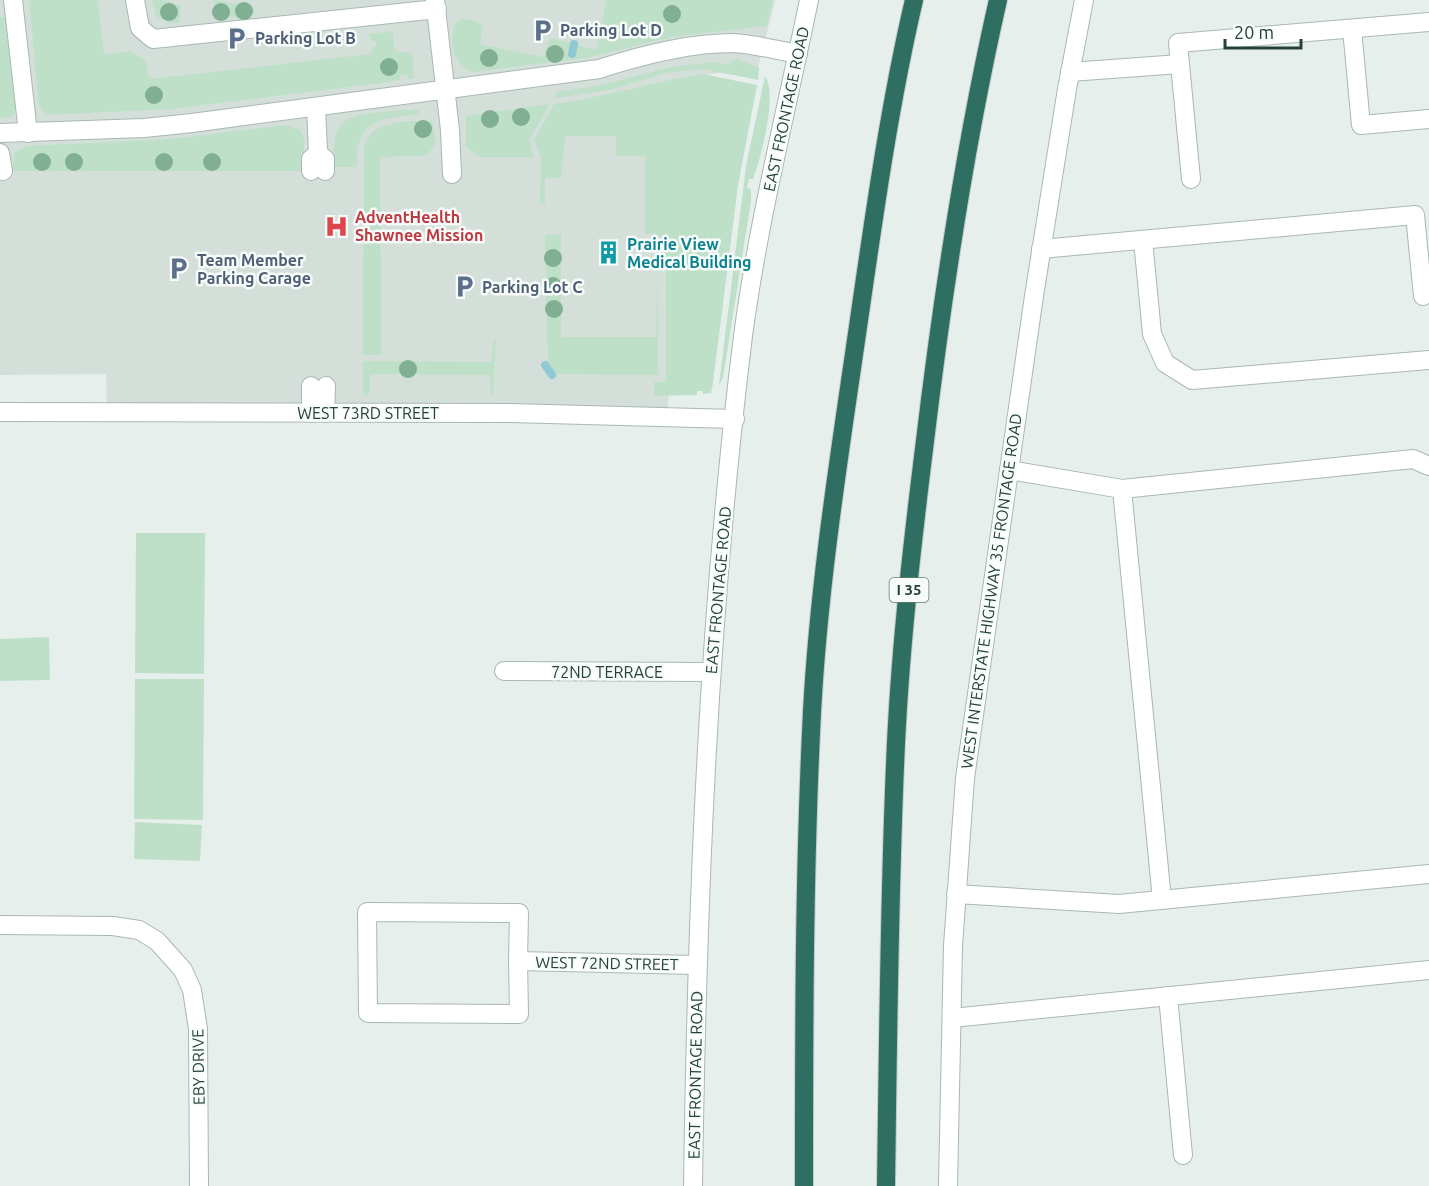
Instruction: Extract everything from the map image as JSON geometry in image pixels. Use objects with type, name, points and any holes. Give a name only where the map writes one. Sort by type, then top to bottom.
[{"type":"highway","points":[[804,1186],[804,989],[813,698],[847,405],[874,215],[903,46],[914,0]]},
{"type":"highway","name":"I 35","points":[[886,1186],[888,965],[895,763],[912,547],[942,291],[975,100],[998,0]]},
{"type":"street","points":[[14,0],[28,133]]},
{"type":"street","points":[[135,0],[140,28],[153,39],[436,4],[452,174]]},
{"type":"street","name":"EAST FRONTAGE ROAD","points":[[693,1186],[696,965],[710,672],[744,334],[766,201],[808,0]]},
{"type":"street","name":"WEST INTERSTATE HIGHWAY 35 FRONTAGE ROAD","points":[[948,1186],[956,894],[965,778],[1041,249],[1084,0]]},
{"type":"street","points":[[1191,179],[1178,43],[1429,22]]},
{"type":"street","points":[[1352,28],[1361,125],[1429,119]]},
{"type":"street","points":[[0,133],[144,128],[445,91],[599,69],[640,56],[688,47],[732,43],[798,54]]},
{"type":"street","points":[[1070,72],[1180,64]]},
{"type":"street","points":[[316,107],[319,128],[318,153],[311,159],[318,171]]},
{"type":"street","points":[[0,153],[3,171]]},
{"type":"street","points":[[1041,249],[1415,215],[1423,296]]},
{"type":"street","points":[[1143,240],[1152,334],[1165,363],[1192,380],[1429,360]]},
{"type":"street","points":[[318,413],[319,386]]},
{"type":"street","name":"WEST 73RD STREET","points":[[0,412],[510,413],[735,419]]},
{"type":"street","points":[[1009,470],[1122,489],[1413,459],[1429,466]]},
{"type":"street","points":[[1122,489],[1162,900]]},
{"type":"street","name":"72ND TERRACE","points":[[504,671],[710,672]]},
{"type":"street","points":[[956,894],[1119,904],[1429,874]]},
{"type":"street","name":"WEST 72ND STREET","points":[[367,912],[519,913],[519,961],[519,1014],[368,1013],[367,912]]},
{"type":"street","name":"EBY DRIVE","points":[[0,925],[113,926],[139,930],[157,941],[171,954],[183,970],[192,990],[198,1029],[199,1186]]},
{"type":"street","name":"WEST 72ND STREET","points":[[519,961],[696,965]]},
{"type":"street","points":[[952,1017],[1429,970]]},
{"type":"street","points":[[1168,996],[1183,1155]]},
{"type":"shaded area","name":"AdventHealth Shawnee Mission","points":[[0,0],[775,0],[758,68],[680,78],[668,409],[107,410],[106,374],[0,375]]},
{"type":"green space","points":[[29,0],[98,0],[104,54],[131,51],[146,61],[149,79],[371,54],[372,48],[376,47],[376,41],[371,41],[369,34],[393,31],[394,48],[399,52],[412,53],[414,79],[408,79],[407,75],[400,75],[400,80],[388,82],[172,109],[47,115],[39,106]]},
{"type":"green space","points":[[152,0],[163,0],[181,6],[179,22],[169,23],[157,17]]},
{"type":"green space","points":[[215,0],[253,7],[255,12],[251,15],[216,19],[213,13]]},
{"type":"green space","points":[[606,0],[773,0],[767,26],[672,37],[586,58],[473,72],[461,65],[454,52],[453,29],[456,22],[466,19],[474,20],[483,26],[480,44],[543,57],[550,38],[571,43],[568,57],[575,58],[577,45],[597,50]]},
{"type":"green space","points":[[0,17],[8,21],[16,107],[12,117],[0,118]]},
{"type":"green space","points":[[738,59],[759,68],[758,80],[703,69],[665,73],[610,90],[555,98],[556,92],[602,85],[671,67],[713,62],[731,65],[731,61]]},
{"type":"green space","points":[[703,74],[757,85],[738,185],[713,383],[711,393],[703,394],[702,391],[697,391],[697,395],[654,396],[654,382],[666,382],[666,263],[656,262],[656,234],[645,234],[645,156],[616,156],[616,136],[565,136],[561,178],[545,178],[545,204],[540,204],[541,157],[534,140],[554,104]]},
{"type":"green space","points":[[765,76],[769,85],[770,97],[767,126],[753,179],[749,179],[747,188],[751,189],[751,201],[723,378],[719,385],[746,166]]},
{"type":"green space","points":[[550,104],[529,140],[534,157],[480,157],[466,147],[466,116]]},
{"type":"green space","points":[[419,110],[419,114],[381,120],[372,124],[360,139],[357,167],[333,167],[334,148],[342,124],[358,115]]},
{"type":"green space","points":[[408,121],[432,121],[436,143],[428,154],[423,156],[380,157],[381,355],[363,355],[364,146],[376,130]]},
{"type":"green space","points":[[287,125],[300,130],[304,138],[304,171],[12,171],[15,152],[26,146],[169,139]]},
{"type":"green space","points":[[561,234],[561,337],[656,337],[658,270],[658,375],[555,374],[548,365],[545,235]]},
{"type":"green space","points":[[494,339],[496,341],[493,395],[491,394],[490,375],[370,374],[370,392],[365,396],[363,392],[363,361],[491,362]]},
{"type":"green space","points":[[136,533],[205,533],[204,674],[135,673]]},
{"type":"green space","points":[[49,637],[50,680],[0,681],[0,639]]},
{"type":"green space","points":[[135,679],[204,679],[203,820],[134,819]]},
{"type":"green space","points":[[135,822],[202,825],[200,861],[134,859]]},
{"type":"waterway","points":[[572,54],[574,44]]},
{"type":"waterway","points":[[545,365],[552,375]]},
{"type":"place","name":"Parking Lot D","points":[[542,30]]},
{"type":"place","name":"Parking Lot B","points":[[237,38]]},
{"type":"place","name":"AdventHealth Shawnee Mission","points":[[337,226]]},
{"type":"place","name":"Prairie View Medical Building","points":[[609,253]]},
{"type":"place","name":"Team Member Parking Carage","points":[[179,269]]},
{"type":"place","name":"Parking Lot C","points":[[464,287]]}]
